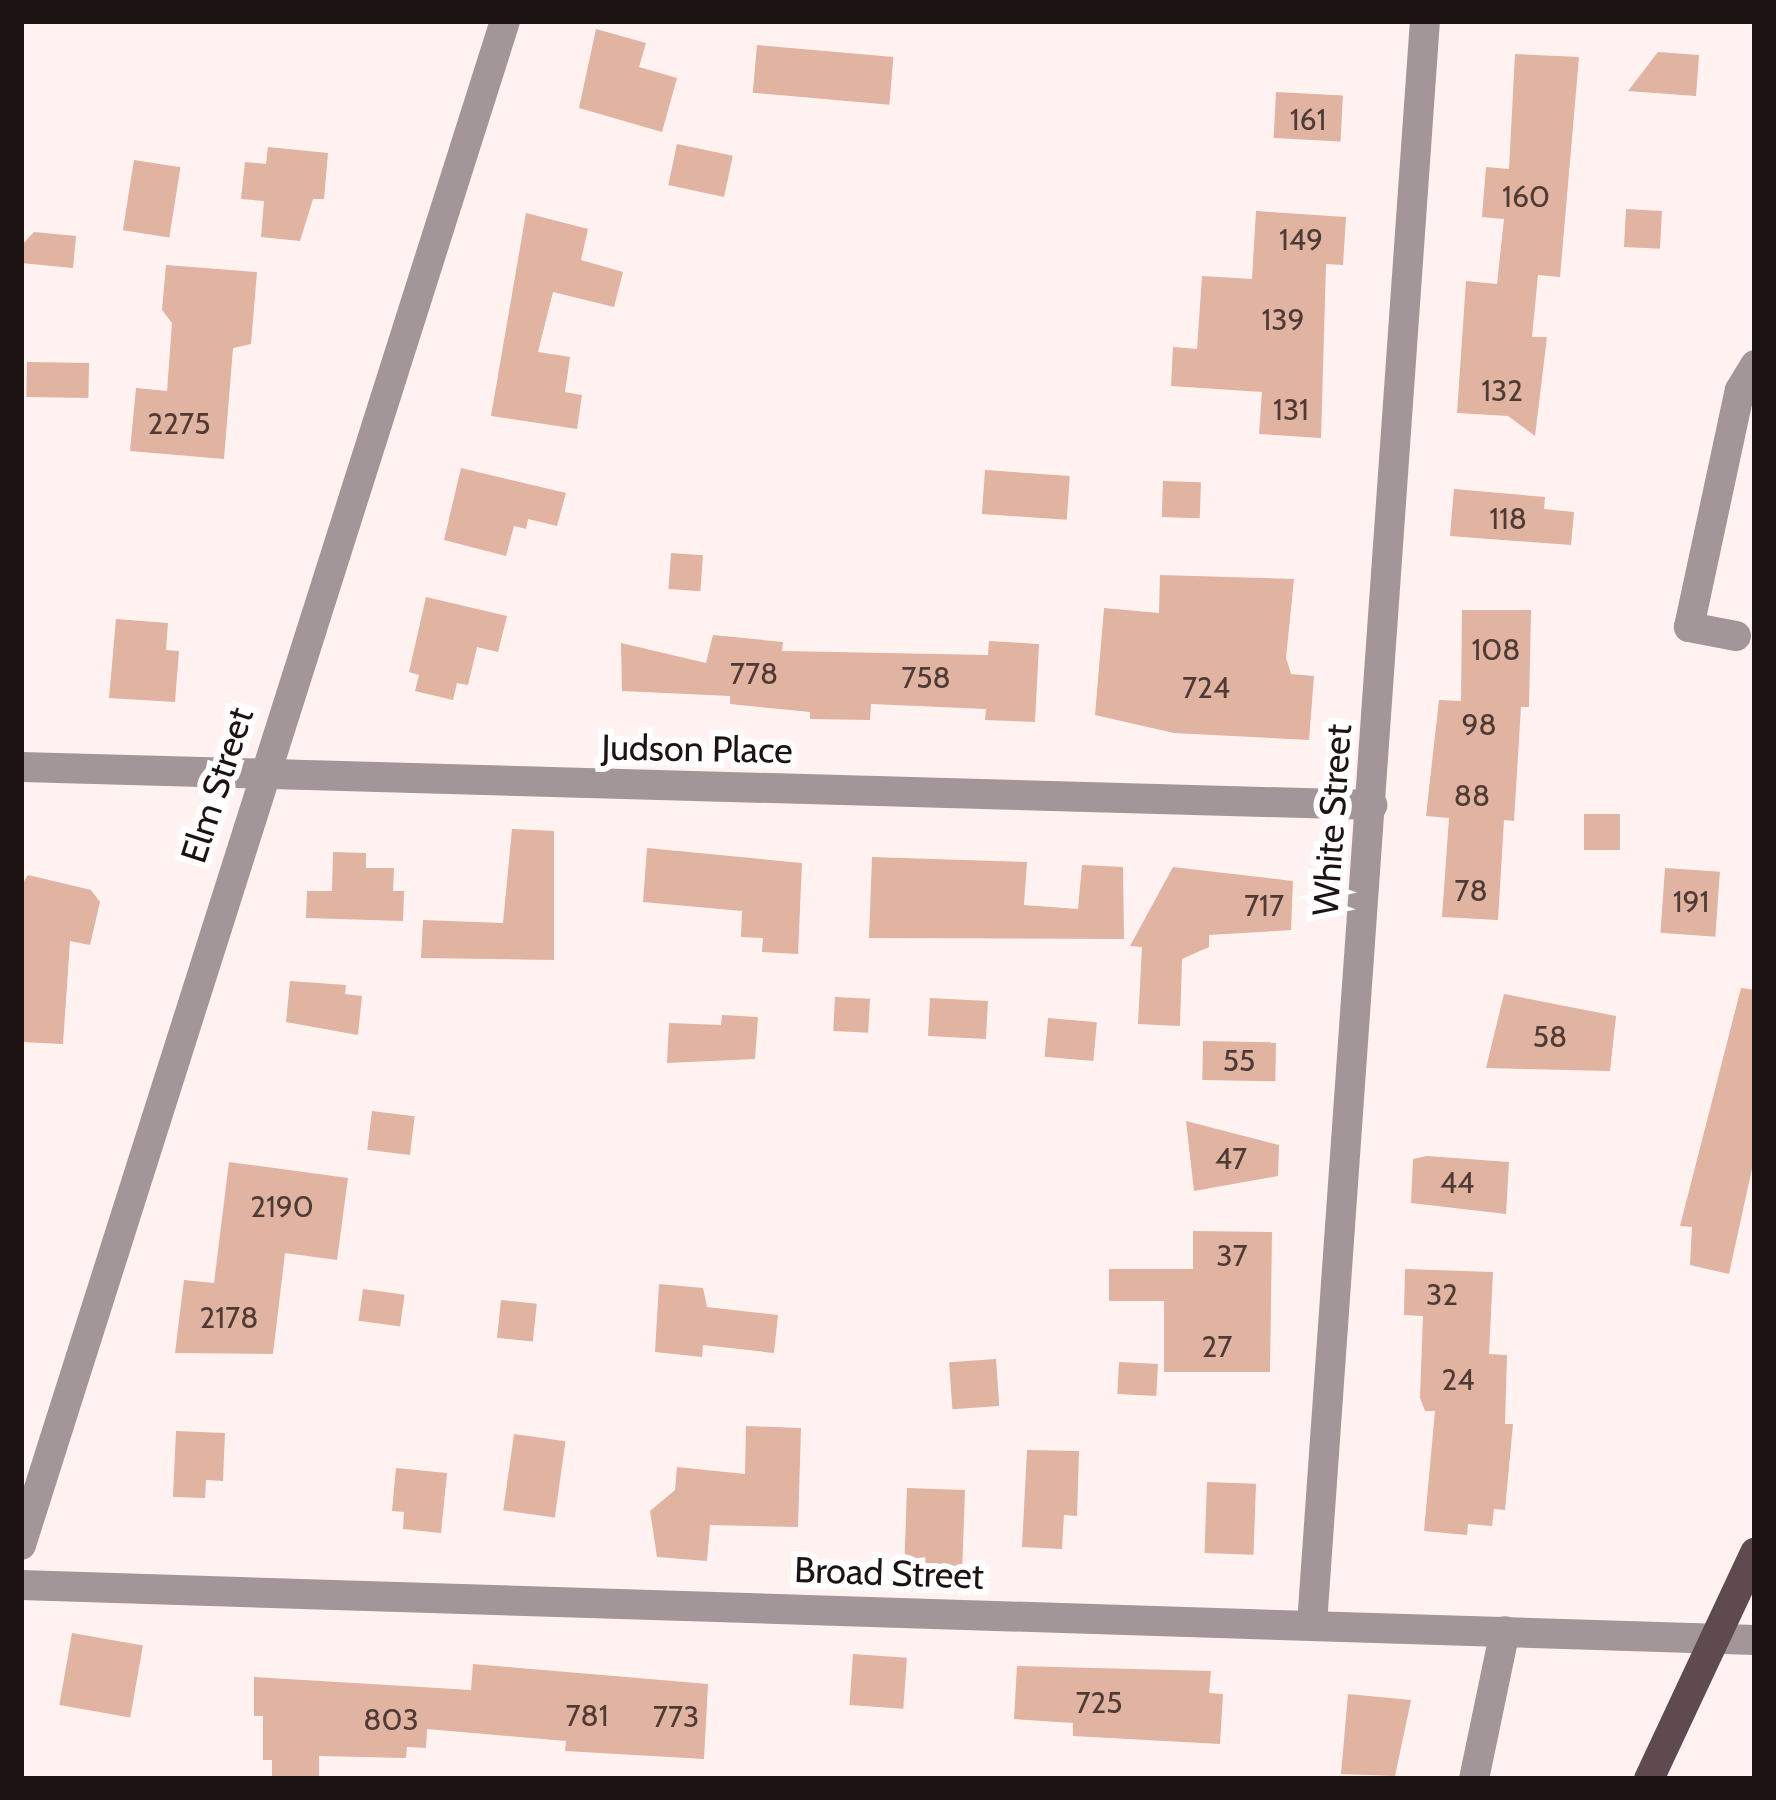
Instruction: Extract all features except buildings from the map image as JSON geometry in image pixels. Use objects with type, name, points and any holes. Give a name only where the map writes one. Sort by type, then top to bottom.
[{"type":"main road","points":[[1649,1779],[1721,1637],[1755,1553]]},
{"type":"street","name":"Elm Street","points":[[21,1545],[492,36],[505,21]]},
{"type":"street","name":"White Street","points":[[1312,1624],[1425,21]]},
{"type":"street","points":[[1736,636],[1689,627],[1740,390],[1755,365]]},
{"type":"street","name":"Judson Place","points":[[21,767],[1372,805]]},
{"type":"street","name":"Broad Street","points":[[21,1585],[1755,1640]]},
{"type":"street","points":[[1474,1779],[1504,1631]]}]
